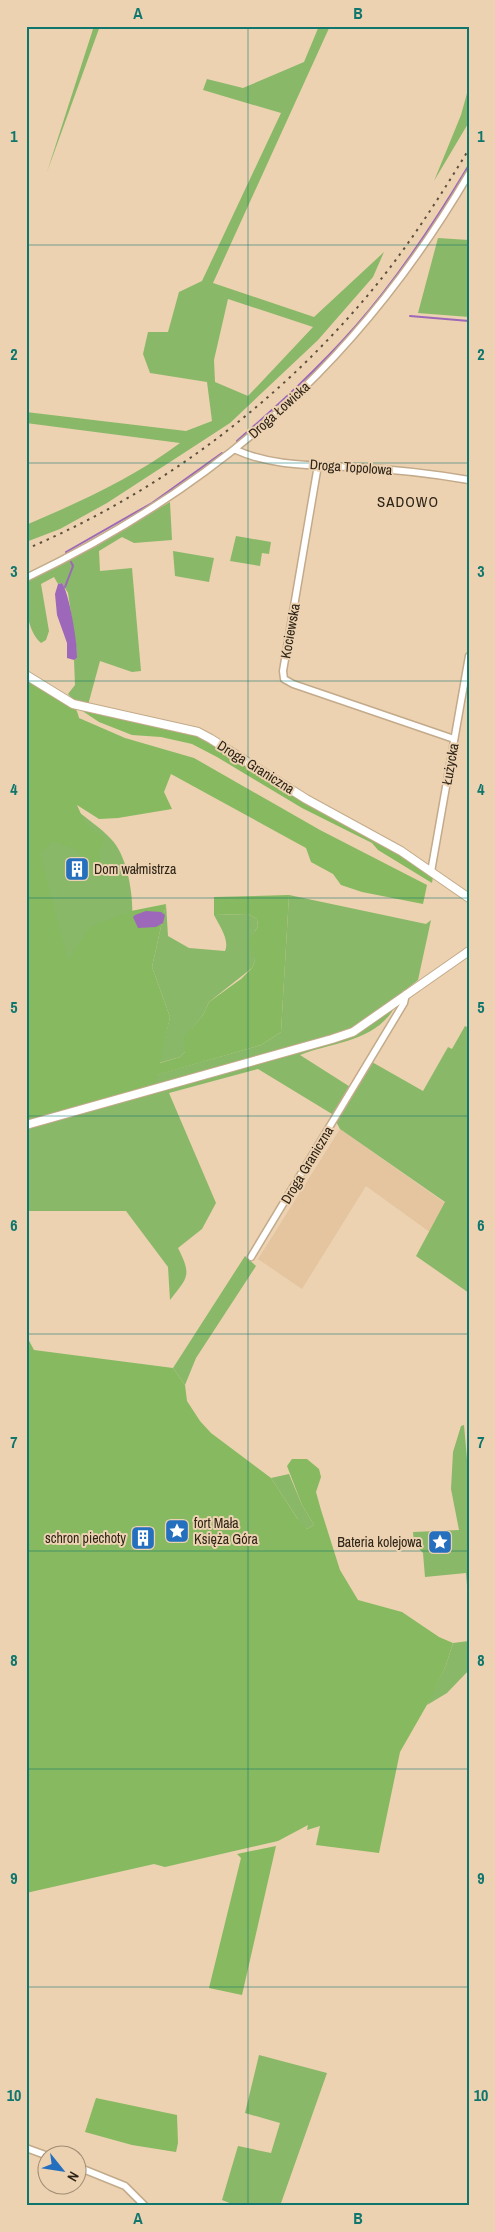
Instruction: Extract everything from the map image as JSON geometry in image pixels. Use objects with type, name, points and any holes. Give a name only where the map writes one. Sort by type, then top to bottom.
[{"type":"street","name":"Droga Łowicka","points":[[26,578],[112,533],[140,516],[236,450],[307,386],[379,307],[419,253],[469,174]]},
{"type":"street","name":"Droga Topolowa","points":[[236,450],[263,460],[428,473],[469,480]]},
{"type":"street","name":"Kociewska","points":[[318,465],[283,669],[284,679],[293,684],[454,739]]},
{"type":"street","name":"Łużycka","points":[[431,872],[469,656]]},
{"type":"street","name":"Droga Graniczna","points":[[26,675],[73,704],[198,732],[211,738],[306,799],[401,851],[469,898]]},
{"type":"street","points":[[26,1125],[332,1040],[353,1032],[469,951]]},
{"type":"street","name":"Droga Graniczna","points":[[251,1257],[404,1003],[406,994]]},
{"type":"street","points":[[26,2148],[38,2152]]},
{"type":"street","points":[[88,2171],[125,2186],[145,2206]]},
{"type":"shaded area","points":[[62,583],[65,588],[75,631],[77,658],[74,660],[67,658],[67,643],[57,615],[55,594],[58,584]]},
{"type":"shaded area","points":[[146,911],[161,912],[165,915],[163,923],[156,927],[138,928],[133,917]]},
{"type":"shaded area","points":[[340,1129],[445,1203],[431,1233],[366,1186],[302,1289],[258,1259]]},
{"type":"green space","points":[[94,26],[100,26],[47,172]]},
{"type":"green space","points":[[319,26],[330,26],[213,283],[314,317],[384,252],[373,277],[318,340],[230,423],[107,503],[60,529],[26,542],[26,525],[125,478],[180,443],[26,423],[26,412],[186,431],[212,421],[207,382],[150,373],[143,354],[148,332],[168,332],[179,292],[202,281],[281,113],[203,90],[207,79],[243,88],[304,62]],"holes":[[[228,299],[313,327],[248,396],[215,382],[214,360]]]},
{"type":"green space","points":[[469,86],[469,122],[434,181],[461,115]]},
{"type":"green space","points":[[438,238],[469,240],[469,317],[418,313]]},
{"type":"green space","points":[[170,502],[172,540],[134,543],[122,537],[99,551],[100,571],[132,568],[141,671],[132,672],[100,661],[88,705],[75,702],[68,694],[75,685],[74,660],[77,658],[77,653],[68,593],[62,583],[58,584],[54,577],[41,584],[49,631],[46,640],[41,643],[29,622],[26,581],[50,570]]},
{"type":"green space","points":[[236,536],[271,542],[269,554],[262,553],[260,566],[230,561]]},
{"type":"green space","points":[[173,551],[214,558],[209,582],[175,576]]},
{"type":"green space","points":[[26,679],[71,704],[75,809],[103,831],[117,846],[129,878],[132,920],[26,1112]]},
{"type":"green space","points":[[26,680],[46,694],[70,703],[77,711],[79,718],[125,738],[194,758],[320,830],[427,885],[423,904],[362,892],[341,885],[333,874],[311,862],[306,848],[171,774],[164,792],[172,809],[118,818],[99,819],[77,805],[85,823],[104,839],[99,853],[102,868],[96,872],[77,850],[53,841],[40,853],[68,960],[90,927],[131,911],[166,904],[152,967],[170,1017],[160,1063],[180,1057],[185,1052],[184,1037],[203,1015],[209,1002],[241,979],[252,968],[255,961],[248,941],[258,927],[257,919],[248,914],[214,915],[214,897],[289,895],[281,1032],[261,1045],[157,1075],[154,1084],[26,1122]]},
{"type":"green space","points":[[81,710],[197,736],[400,854],[433,877],[432,883],[378,850],[372,843],[302,808],[192,744],[161,737],[132,735],[99,722]]},
{"type":"green space","points":[[289,895],[426,924],[431,920],[418,980],[395,998],[392,1012],[382,1023],[361,1036],[300,1055],[355,1090],[372,1062],[423,1091],[448,1047],[452,1049],[465,1026],[469,1028],[469,1293],[416,1256],[445,1202],[340,1129],[332,1114],[258,1069],[169,1093],[216,1203],[202,1229],[178,1248],[185,1265],[186,1276],[170,1300],[168,1267],[126,1211],[26,1211],[26,1122],[156,1075],[261,1045],[281,1032]]},
{"type":"green space","points":[[166,904],[168,936],[189,948],[225,951],[225,937],[214,915],[248,914],[257,919],[258,927],[252,939],[255,961],[252,968],[209,1002],[203,1015],[192,1028],[185,1052],[180,1057],[159,1063],[170,1017],[152,967]]},
{"type":"green space","points":[[245,1256],[256,1266],[196,1358],[185,1385],[173,1368]]},
{"type":"green space","points":[[26,1335],[34,1350],[173,1368],[185,1385],[187,1401],[200,1421],[211,1433],[271,1478],[297,1518],[307,1529],[314,1525],[302,1505],[287,1466],[292,1459],[307,1459],[319,1469],[321,1477],[316,1492],[321,1510],[340,1570],[358,1600],[402,1612],[439,1637],[453,1643],[446,1665],[432,1696],[400,1752],[379,1853],[316,1845],[320,1826],[307,1830],[308,1825],[278,1841],[165,1867],[154,1864],[26,1893]]},
{"type":"green space","points":[[464,1425],[469,1482],[469,1611],[466,1573],[425,1577],[423,1553],[414,1543],[413,1532],[459,1530],[451,1489],[453,1452],[461,1426]]},
{"type":"green space","points":[[289,1474],[302,1505],[314,1525],[307,1529],[301,1524],[271,1478]]},
{"type":"green space","points":[[469,1641],[469,1670],[447,1693],[427,1705],[446,1665],[453,1643]]},
{"type":"green space","points":[[276,1846],[242,1995],[209,1988],[241,1858],[237,1854]]},
{"type":"green space","points":[[259,2055],[327,2073],[280,2206],[237,2206],[222,2200],[238,2146],[271,2153],[280,2123],[245,2113]]},
{"type":"green space","points":[[96,2098],[177,2115],[178,2143],[176,2152],[132,2145],[85,2132]]},
{"type":"waterway","points":[[237,441],[313,372],[387,289],[416,249],[469,165]]},
{"type":"waterway","points":[[410,316],[469,321]]},
{"type":"waterway","points":[[67,555],[66,552],[152,503],[222,453]]},
{"type":"waterway","points":[[65,587],[73,566],[71,562]]},
{"type":"railway","points":[[26,549],[78,525],[129,497],[178,466],[225,432],[270,395],[312,356],[352,314],[389,269],[469,149]]},
{"type":"place","name":"Dom wałmistrza","points":[[77,869]]},
{"type":"place","name":"fort Mała Księża Góra","points":[[177,1531]]},
{"type":"place","name":"schron piechoty","points":[[143,1538]]},
{"type":"place","name":"Bateria kolejowa","points":[[440,1542]]},
{"type":"district","name":"SADOWO","points":[[408,501]]}]
